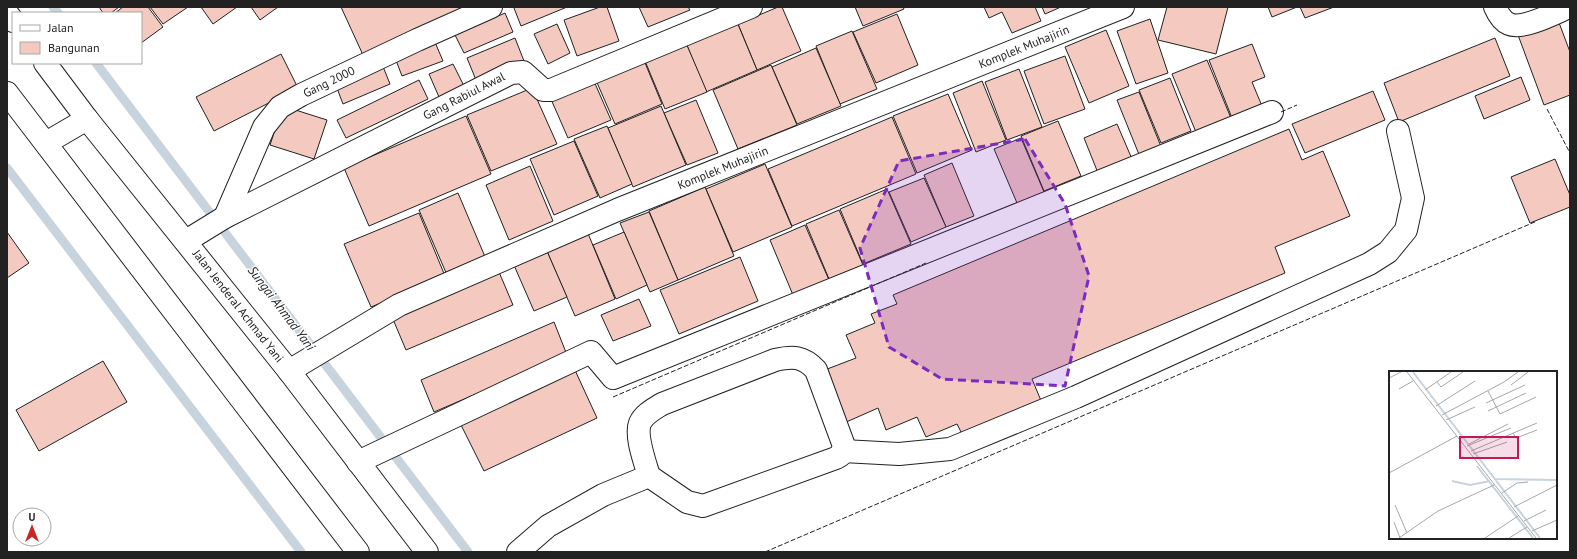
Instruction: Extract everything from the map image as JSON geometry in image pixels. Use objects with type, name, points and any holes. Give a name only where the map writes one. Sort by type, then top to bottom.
[{"type":"main road","name":"Gang 2000","points":[[225,217],[264,127],[280,107],[300,95],[491,7]]},
{"type":"main road","name":"Gang Rabiul Awal","points":[[186,241],[225,217],[511,73],[523,72],[543,90],[551,90],[751,7]]},
{"type":"main road","name":"Komplek Muhajirin","points":[[298,366],[399,305],[610,213],[1123,7]]},
{"type":"main road","points":[[1495,7],[1499,16],[1508,24],[1520,26],[1569,7]]},
{"type":"main road","name":"Jalan Jenderal Achmad Yani","points":[[46,64],[87,118],[186,241],[298,366],[368,457],[427,552]]},
{"type":"main road","points":[[7,93],[358,552]]},
{"type":"main road","points":[[368,457],[591,352],[613,378],[1272,112]]},
{"type":"main road","points":[[46,143],[87,118]]},
{"type":"main road","points":[[843,451],[899,454],[950,449],[1076,397],[1369,264],[1388,252],[1406,230],[1413,198],[1398,131]]},
{"type":"main road","points":[[790,357],[808,361],[816,370],[844,446],[841,455],[703,506],[688,502],[649,476],[639,440],[640,423],[648,413],[662,404],[775,360],[790,357]]},
{"type":"main road","points":[[518,552],[548,526],[603,495],[649,476]]},
{"type":"highlighted area","points":[[1025,139],[1065,204],[1089,276],[1065,386],[942,379],[889,347],[860,248],[899,161]]},
{"type":"building","points":[[99,7],[119,7],[112,12],[102,12]]},
{"type":"building","points":[[123,7],[148,7],[163,27],[142,42],[142,12],[116,12]]},
{"type":"building","points":[[150,7],[188,7],[163,24]]},
{"type":"building","points":[[201,7],[237,7],[213,24]]},
{"type":"building","points":[[251,7],[278,7],[260,20]]},
{"type":"building","points":[[341,7],[470,7],[363,55]]},
{"type":"building","points":[[567,7],[521,26],[514,8]]},
{"type":"building","points":[[600,7],[607,7],[619,41],[577,56],[564,20]]},
{"type":"building","points":[[639,7],[688,7],[690,10],[648,27]]},
{"type":"building","points":[[778,7],[782,7],[801,51],[757,70],[738,24]]},
{"type":"building","points":[[855,7],[903,7],[904,9],[863,26]]},
{"type":"building","points":[[984,7],[1035,7],[1041,21],[1012,33],[1002,12],[989,18]]},
{"type":"building","points":[[1042,7],[1061,7],[1045,14]]},
{"type":"building","points":[[1167,7],[1228,7],[1216,54],[1158,40]]},
{"type":"building","points":[[1268,7],[1297,7],[1272,17]]},
{"type":"building","points":[[1300,7],[1334,7],[1305,18]]},
{"type":"building","points":[[505,13],[513,32],[464,53],[455,35]]},
{"type":"building","points":[[897,14],[918,65],[876,83],[853,32]]},
{"type":"building","points":[[1150,19],[1168,73],[1136,84],[1117,31]]},
{"type":"building","points":[[1558,20],[1570,52],[1570,95],[1544,105],[1518,35]]},
{"type":"building","points":[[737,22],[757,70],[706,92],[686,43]]},
{"type":"building","points":[[557,24],[570,53],[548,64],[534,34]]},
{"type":"building","points":[[1106,30],[1129,86],[1089,103],[1065,47]]},
{"type":"building","points":[[852,31],[877,89],[840,104],[816,46]]},
{"type":"building","points":[[515,38],[524,61],[476,80],[467,58]]},
{"type":"building","points":[[1495,38],[1510,76],[1399,122],[1384,83]]},
{"type":"building","points":[[434,40],[443,61],[402,76],[394,55]]},
{"type":"building","points":[[686,43],[707,92],[665,109],[645,61]]},
{"type":"building","points":[[1252,44],[1265,77],[1252,82],[1262,106],[1232,118],[1209,60]]},
{"type":"building","points":[[816,48],[841,106],[797,124],[772,67]]},
{"type":"building","points":[[281,54],[298,88],[214,131],[196,97]]},
{"type":"building","points":[[1065,56],[1085,109],[1044,124],[1024,71]]},
{"type":"building","points":[[643,58],[662,104],[615,124],[595,78]]},
{"type":"building","points":[[1207,60],[1233,123],[1198,137],[1172,74]]},
{"type":"building","points":[[382,64],[390,84],[343,104],[335,83]]},
{"type":"building","points":[[453,64],[464,86],[439,97],[429,74]]},
{"type":"building","points":[[771,65],[797,125],[738,149],[713,90]]},
{"type":"building","points":[[1019,69],[1042,127],[1007,140],[985,82]]},
{"type":"building","points":[[1521,77],[1530,100],[1484,119],[1475,96]]},
{"type":"building","points":[[1170,78],[1191,131],[1161,143],[1139,90]]},
{"type":"building","points":[[593,79],[611,120],[568,138],[550,97]]},
{"type":"building","points":[[419,80],[428,99],[346,138],[337,120]]},
{"type":"building","points":[[982,81],[1006,140],[976,152],[953,93]]},
{"type":"building","points":[[532,88],[557,144],[491,171],[467,115]]},
{"type":"building","points":[[1373,91],[1385,120],[1305,153],[1292,124]]},
{"type":"building","points":[[1139,92],[1162,149],[1140,157],[1117,100]]},
{"type":"building","points":[[948,94],[972,150],[917,173],[893,116]]},
{"type":"building","points":[[696,100],[718,153],[687,165],[664,113]]},
{"type":"building","points":[[283,106],[327,120],[314,159],[270,145]]},
{"type":"building","points":[[661,106],[686,165],[633,187],[608,128]]},
{"type":"building","points":[[466,116],[491,174],[369,226],[344,168]]},
{"type":"building","points":[[892,117],[916,174],[792,226],[768,169]]},
{"type":"building","points":[[1058,121],[1081,176],[1044,191],[1021,136]]},
{"type":"building","points":[[1117,124],[1132,159],[1098,173],[1084,138]]},
{"type":"building","points":[[607,126],[632,184],[600,198],[574,139]]},
{"type":"building","points":[[1289,129],[1302,160],[1323,151],[1350,216],[1275,247],[1285,273],[1032,379],[1042,403],[963,436],[957,424],[926,437],[917,417],[886,430],[878,408],[844,423],[822,371],[856,358],[846,335],[875,323],[871,314],[897,304],[893,295]]},
{"type":"building","points":[[1021,138],[1044,192],[1017,203],[994,149]]},
{"type":"building","points":[[574,141],[598,196],[554,215],[530,159]]},
{"type":"building","points":[[1555,159],[1570,195],[1570,207],[1530,223],[1511,177]]},
{"type":"building","points":[[952,163],[974,216],[946,227],[924,175]]},
{"type":"building","points":[[765,164],[792,227],[733,252],[706,189]]},
{"type":"building","points":[[530,166],[553,221],[509,240],[486,185]]},
{"type":"building","points":[[924,178],[946,227],[911,242],[889,192]]},
{"type":"building","points":[[705,187],[734,256],[678,280],[649,211]]},
{"type":"building","points":[[887,189],[911,244],[863,264],[840,209]]},
{"type":"building","points":[[458,193],[486,259],[447,275],[419,210]]},
{"type":"building","points":[[839,210],[863,265],[829,279],[806,224]]},
{"type":"building","points":[[649,212],[678,280],[650,292],[620,223]]},
{"type":"building","points":[[419,213],[445,276],[371,307],[344,244]]},
{"type":"building","points":[[805,225],[829,280],[793,295],[770,240]]},
{"type":"building","points":[[587,231],[615,299],[575,316],[546,249]]},
{"type":"building","points":[[7,232],[29,263],[7,278]]},
{"type":"building","points":[[624,232],[647,285],[616,299],[593,245]]},
{"type":"building","points":[[546,249],[567,297],[534,311],[513,263]]},
{"type":"building","points":[[740,257],[758,301],[679,334],[660,290]]},
{"type":"building","points":[[499,272],[513,305],[406,350],[392,317]]},
{"type":"building","points":[[639,299],[651,326],[613,341],[601,315]]},
{"type":"building","points":[[554,322],[567,355],[434,412],[421,380]]},
{"type":"building","points":[[103,361],[127,402],[39,451],[16,410]]},
{"type":"building","points":[[574,368],[597,418],[484,471],[459,421]]},
{"type":"waterway","name":"Sungai Ahmad Yani","points":[[53,7],[57,12]]},
{"type":"waterway","name":"Sungai Ahmad Yani","points":[[97,64],[468,552]]},
{"type":"waterway","name":"Sungai Ahmad Yani","points":[[7,168],[301,552]]},
{"type":"fence","points":[[1281,112],[1297,105]]},
{"type":"fence","points":[[1547,109],[1570,153]]},
{"type":"fence","points":[[765,552],[1537,221]]},
{"type":"fence","points":[[613,397],[926,263]]}]
